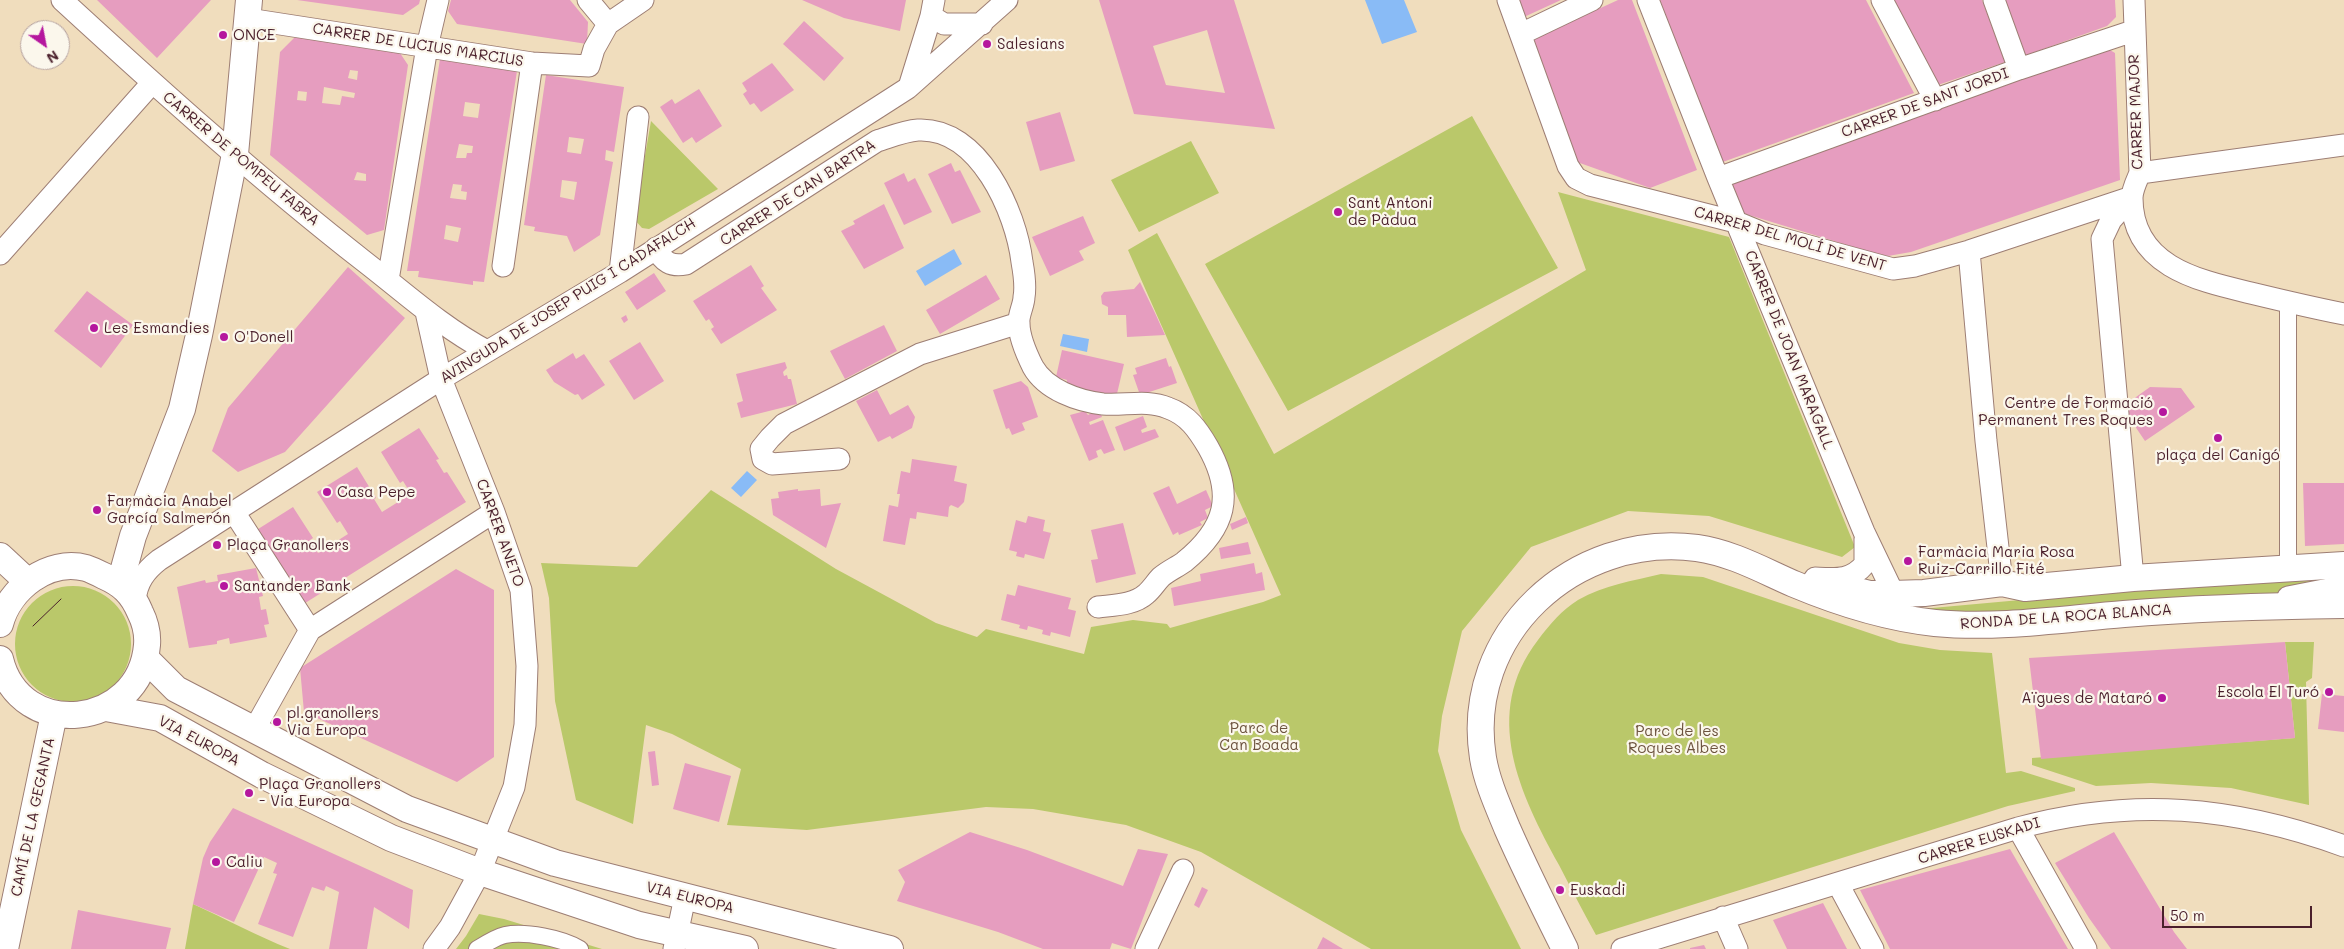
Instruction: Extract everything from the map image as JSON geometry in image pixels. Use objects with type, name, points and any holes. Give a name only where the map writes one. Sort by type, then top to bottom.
[{"type":"street","name":"CARRER DE POMPEU FABRA","points":[[62,0],[152,82],[338,240],[426,312],[462,338],[487,351]]},
{"type":"street","points":[[388,280],[427,47],[438,0]]},
{"type":"street","points":[[588,0],[608,24],[643,0]]},
{"type":"street","name":"AVINGUDA DE JOSEP PUIG I CADAFALCH","points":[[128,592],[136,587],[146,570],[159,560],[441,379],[620,272],[908,88],[1007,0]]},
{"type":"street","points":[[1508,0],[1521,34],[1592,0]]},
{"type":"street","name":"CARRER DE JOAN MARAGALL","points":[[1648,0],[1718,178],[1864,532],[1892,594],[1910,619]]},
{"type":"street","points":[[1882,0],[1935,100]]},
{"type":"street","points":[[1994,0],[2019,69]]},
{"type":"street","name":"CARRER MAJOR","points":[[2134,0],[2133,31],[2140,173],[2132,197],[2136,228],[2150,250],[2170,266],[2200,281],[2344,314]]},
{"type":"street","points":[[932,8],[944,24],[982,24]]},
{"type":"street","points":[[908,88],[932,8]]},
{"type":"street","points":[[2,673],[29,703],[54,714],[74,716],[93,713],[106,708],[134,683],[145,658],[147,644],[146,628],[128,592],[133,536],[182,409],[236,154],[249,9]]},
{"type":"street","name":"CARRER DE LUCIUS MARCIUS","points":[[249,9],[427,47],[532,63],[589,66],[594,49],[608,24]]},
{"type":"street","name":"CARRER DE SANT JORDI","points":[[1718,178],[2019,69],[2133,31]]},
{"type":"street","name":"CARRER DEL MOLÍ DE VENT","points":[[1521,34],[1568,166],[1576,178],[1590,185],[1736,222],[1765,234],[1892,269],[1915,266],[1969,252],[2132,197]]},
{"type":"street","points":[[503,266],[532,63]]},
{"type":"street","points":[[0,254],[152,82]]},
{"type":"street","points":[[620,272],[638,117]]},
{"type":"street","name":"CARRER DE CAN BARTRA","points":[[656,248],[662,259],[674,266],[686,264],[877,141],[900,133],[919,130],[935,132],[954,138],[968,149],[1001,192],[1013,224],[1022,260],[1025,296],[1019,323],[1028,355],[1042,380],[1059,391],[1102,404],[1146,403],[1167,407],[1178,412],[1197,428],[1222,476],[1225,498],[1220,516],[1211,534],[1198,551],[1162,576],[1145,595],[1133,602],[1098,607]]},
{"type":"street","points":[[2140,173],[2344,145]]},
{"type":"street","points":[[2132,197],[2111,220],[2102,239],[2133,578]]},
{"type":"street","points":[[1969,252],[1986,441],[2002,583]]},
{"type":"street","points":[[2288,302],[2288,568]]},
{"type":"street","points":[[426,312],[441,379]]},
{"type":"street","points":[[839,458],[772,464],[763,459],[761,449],[784,424],[920,354],[1019,323]]},
{"type":"street","name":"CARRER ANETO","points":[[441,379],[494,512],[521,590],[527,666],[525,725],[514,787],[493,839]]},
{"type":"street","points":[[234,512],[310,630]]},
{"type":"street","points":[[254,730],[310,630],[494,512]]},
{"type":"street","name":"CARRER DE JOAN MARAGALL","points":[[1815,578],[1838,580],[1849,578],[1858,572],[1865,564],[1864,532]]},
{"type":"street","points":[[1565,949],[1519,855],[1489,781],[1483,762],[1480,736],[1482,711],[1490,672],[1500,649],[1526,610],[1543,593],[1579,568],[1606,557],[1634,550],[1678,546],[1717,552],[1762,568],[1796,572],[1854,591],[1870,594],[1892,594],[1924,593],[2002,583],[2025,588],[2133,578],[2344,565]]},
{"type":"street","points":[[0,556],[28,582]]},
{"type":"street","points":[[0,624],[10,600],[28,582],[51,570],[66,567],[86,568],[128,592]]},
{"type":"street","name":"RONDA DE LA ROCA BLANCA","points":[[1762,568],[1793,584],[1824,595],[1910,619],[1953,625],[1997,624],[2216,607],[2299,596],[2344,586]]},
{"type":"street","name":"RONDA DE LA ROCA BLANCA","points":[[2216,607],[2344,605]]},
{"type":"street","name":"VIA EUROPA","points":[[145,658],[176,689],[407,809],[555,863],[685,898],[802,925],[890,949]]},
{"type":"street","name":"VIA EUROPA","points":[[106,708],[160,718],[262,775],[382,834],[480,872],[550,897],[639,925],[672,944],[745,949]]},
{"type":"street","name":"CAMÍ DE LA GEGANTA","points":[[5,949],[54,714]]},
{"type":"street","name":"CARRER EUSKADI","points":[[1622,949],[2018,828],[2044,821],[2108,811],[2157,808],[2228,814],[2259,819],[2300,830],[2344,846]]},
{"type":"street","points":[[2018,828],[2086,949]]},
{"type":"street","points":[[434,949],[450,928],[480,872],[493,839]]},
{"type":"street","points":[[1146,949],[1183,870]]},
{"type":"street","points":[[1838,884],[1873,949]]},
{"type":"street","points":[[672,944],[685,898]]},
{"type":"street","points":[[1723,917],[1737,949]]},
{"type":"street","points":[[477,949],[504,935],[542,936],[573,945],[580,949]]},
{"type":"green space","points":[[1472,116],[1558,268],[1288,411],[1205,264]]},
{"type":"green space","points":[[651,121],[718,189],[649,229],[642,228],[634,219]]},
{"type":"green space","points":[[1191,141],[1219,193],[1139,232],[1111,180]]},
{"type":"green space","name":"Parc de Can Boada","points":[[1558,192],[1729,237],[1855,547],[1842,557],[1709,516],[1628,511],[1531,547],[1462,631],[1442,716],[1438,751],[1461,830],[1521,949],[1371,949],[1201,852],[1126,825],[1033,809],[986,807],[807,830],[727,825],[741,769],[672,734],[646,725],[633,824],[576,800],[555,701],[549,598],[541,563],[637,567],[711,490],[836,569],[936,623],[977,637],[986,629],[1084,654],[1091,627],[1133,620],[1167,624],[1170,628],[1263,602],[1281,595],[1128,250],[1157,233],[1274,454],[1586,270]]},
{"type":"green space","name":"Parc de les Roques Albes","points":[[1661,574],[1703,577],[1899,643],[1940,650],[1992,653],[2006,773],[2021,771],[2075,788],[2075,791],[2008,806],[1596,935],[1531,810],[1520,782],[1512,754],[1509,725],[1512,696],[1521,668],[1538,640],[1567,608],[1578,600],[1598,591]]},
{"type":"green space","points":[[2321,580],[2273,598],[1977,620],[1921,609],[2208,583]]},
{"type":"green space","points":[[73,586],[95,590],[105,595],[114,603],[122,612],[127,622],[131,644],[127,666],[122,676],[114,685],[105,693],[95,698],[73,702],[51,698],[41,693],[32,685],[24,676],[19,666],[15,644],[19,622],[24,612],[32,603],[41,595],[51,590]]},
{"type":"green space","points":[[2285,642],[2314,642],[2312,678],[2306,682],[2309,805],[2231,788],[2151,783],[2096,786],[2032,765],[2032,758],[2295,738]]},
{"type":"green space","points":[[193,904],[254,933],[290,949],[185,949]]},
{"type":"green space","points":[[479,914],[504,919],[602,949],[456,949]]},
{"type":"water","points":[[1365,0],[1404,0],[1417,32],[1382,44]]},
{"type":"water","points":[[954,249],[962,264],[925,286],[916,271]]},
{"type":"water","points":[[1063,334],[1089,339],[1087,352],[1060,346]]},
{"type":"water","points":[[747,471],[757,480],[741,497],[731,488]]},
{"type":"building","points":[[97,0],[211,0],[157,58]]},
{"type":"building","points":[[297,0],[420,0],[419,4],[403,15]]},
{"type":"building","points":[[451,0],[570,0],[588,22],[587,44],[457,24],[448,11]]},
{"type":"building","points":[[802,0],[906,0],[900,31],[844,18]]},
{"type":"building","points":[[1099,0],[1234,0],[1275,129],[1134,114]],"holes":[[[1207,30],[1225,93],[1166,85],[1153,46]]]},
{"type":"building","points":[[1517,0],[1561,0],[1524,17]]},
{"type":"building","points":[[1618,0],[1632,0],[1697,170],[1650,188],[1577,162],[1531,40]]},
{"type":"building","points":[[1660,0],[1866,0],[1914,93],[1720,163]]},
{"type":"building","points":[[1889,0],[1982,0],[2005,62],[1935,86]]},
{"type":"building","points":[[2004,0],[2115,0],[2116,17],[2107,26],[2024,56]]},
{"type":"building","points":[[804,21],[844,58],[824,81],[783,44]]},
{"type":"building","points":[[295,37],[400,53],[408,65],[384,230],[367,235],[270,155],[280,52]],"holes":[[[350,70],[358,71],[357,80],[348,78]],[[324,87],[355,93],[354,98],[342,96],[340,105],[322,103]],[[298,91],[307,92],[306,101],[297,100]],[[357,172],[366,174],[366,181],[354,180]]]},
{"type":"building","points":[[2103,46],[2115,53],[2120,180],[1911,252],[1888,256],[1739,212],[1728,181]]},
{"type":"building","points":[[440,59],[517,71],[484,282],[473,281],[473,285],[418,277],[419,271],[407,271]],"holes":[[[465,102],[480,104],[478,118],[463,116]],[[459,144],[473,146],[472,153],[467,153],[466,158],[456,158]],[[453,184],[462,185],[461,191],[467,192],[466,200],[450,198]],[[446,225],[461,228],[458,242],[444,239]]]},
{"type":"building","points":[[772,63],[794,90],[761,112],[754,103],[750,105],[743,94],[747,91],[742,83]]},
{"type":"building","points":[[546,75],[624,87],[614,152],[606,150],[605,160],[613,162],[600,235],[574,252],[567,236],[534,231],[535,227],[524,225]],"holes":[[[569,137],[584,139],[581,154],[567,152]],[[562,180],[577,182],[574,200],[560,197]]]},
{"type":"building","points":[[699,89],[722,126],[696,143],[692,137],[683,143],[660,107],[672,99],[675,104]]},
{"type":"building","points":[[1060,112],[1075,161],[1040,171],[1026,122]]},
{"type":"building","points":[[951,163],[955,172],[960,170],[981,212],[952,224],[928,174]]},
{"type":"building","points":[[904,173],[908,182],[915,178],[932,212],[904,225],[884,183]]},
{"type":"building","points":[[884,204],[904,248],[864,269],[841,231],[855,224],[853,221]]},
{"type":"building","points":[[1083,216],[1095,243],[1079,251],[1084,260],[1050,276],[1032,237]]},
{"type":"building","points":[[751,265],[764,286],[761,288],[777,310],[721,344],[711,329],[714,327],[709,319],[706,321],[693,301]]},
{"type":"building","points":[[348,267],[405,318],[285,452],[238,472],[212,451],[228,408]]},
{"type":"building","points":[[654,273],[666,291],[637,310],[625,292]]},
{"type":"building","points":[[986,275],[1000,299],[940,334],[926,310]]},
{"type":"building","points":[[1140,282],[1165,335],[1127,337],[1126,315],[1108,315],[1108,307],[1102,304],[1101,296],[1104,292],[1134,289]]},
{"type":"building","name":"Les Esmandies","points":[[87,291],[133,325],[101,368],[54,331]]},
{"type":"building","points":[[626,315],[628,320],[624,323],[621,318]]},
{"type":"building","points":[[884,325],[897,351],[845,379],[830,351]]},
{"type":"building","points":[[640,342],[664,381],[634,400],[609,361]]},
{"type":"building","points":[[1062,350],[1124,364],[1116,398],[1066,386],[1067,380],[1056,377]]},
{"type":"building","points":[[573,353],[576,359],[584,354],[605,385],[582,400],[578,394],[575,395],[554,382],[546,370]]},
{"type":"building","points":[[1166,358],[1177,383],[1140,395],[1133,375],[1137,374],[1135,368]]},
{"type":"building","points":[[785,362],[787,368],[783,372],[784,376],[787,375],[788,379],[791,379],[797,404],[741,418],[737,403],[743,401],[736,374]]},
{"type":"building","points":[[1021,381],[1028,387],[1038,417],[1022,423],[1025,430],[1012,435],[1009,428],[1006,429],[993,390]]},
{"type":"building","points":[[2150,387],[2181,388],[2195,407],[2145,441],[2122,407]]},
{"type":"building","points":[[877,390],[890,415],[908,405],[915,417],[912,428],[892,439],[890,436],[878,442],[856,401]]},
{"type":"building","points":[[1099,409],[1102,417],[1089,422],[1090,425],[1103,420],[1115,450],[1104,454],[1101,449],[1096,451],[1098,457],[1089,461],[1070,415],[1085,411],[1088,415]]},
{"type":"building","points":[[1143,416],[1147,427],[1141,430],[1142,433],[1155,429],[1159,437],[1124,451],[1115,427]]},
{"type":"building","points":[[419,428],[439,459],[436,460],[444,473],[447,472],[466,502],[302,605],[255,531],[293,507],[313,538],[310,540],[318,553],[348,534],[340,521],[337,523],[317,492],[357,467],[376,498],[374,499],[382,512],[411,494],[403,481],[400,483],[381,452]]},
{"type":"building","points":[[912,459],[957,466],[954,481],[967,484],[964,502],[958,508],[951,505],[948,517],[917,512],[916,519],[910,518],[905,545],[883,541],[889,505],[898,507],[900,494],[897,494],[901,471],[910,473]]},
{"type":"building","points":[[2303,483],[2344,483],[2344,544],[2305,546]]},
{"type":"building","points":[[1169,486],[1177,504],[1206,490],[1213,506],[1205,510],[1208,518],[1200,522],[1202,525],[1179,535],[1178,532],[1173,535],[1153,493]]},
{"type":"building","points":[[798,489],[798,491],[820,489],[821,506],[841,503],[826,548],[773,515],[771,499],[779,498],[778,492]]},
{"type":"building","points":[[1028,516],[1045,520],[1043,531],[1051,533],[1044,559],[1025,554],[1024,558],[1016,556],[1017,552],[1009,550],[1016,520],[1026,523]]},
{"type":"building","points":[[1246,517],[1248,523],[1232,530],[1230,524]]},
{"type":"building","points":[[1123,523],[1136,574],[1096,583],[1091,560],[1098,559],[1091,530]]},
{"type":"building","points":[[1248,542],[1251,554],[1221,559],[1219,548]]},
{"type":"building","points":[[1254,563],[1256,574],[1262,572],[1265,590],[1174,606],[1171,588],[1201,581],[1200,574]]},
{"type":"building","points":[[256,568],[263,596],[259,597],[261,610],[266,609],[269,624],[264,625],[267,637],[230,644],[229,638],[217,641],[217,644],[189,648],[177,587],[205,580],[206,583],[218,581],[217,575]]},
{"type":"building","points":[[456,569],[494,590],[494,757],[457,782],[304,712],[300,668]]},
{"type":"building","points":[[1018,585],[1071,598],[1068,609],[1076,611],[1070,637],[1051,632],[1050,636],[1042,634],[1043,630],[1028,626],[1027,630],[1019,628],[1020,625],[1001,620],[1007,594],[1015,596]]},
{"type":"building","name":"Aïgues de Mataró","points":[[2285,642],[2295,738],[2041,759],[2029,658]]},
{"type":"building","points":[[2322,694],[2344,696],[2344,732],[2318,729]]},
{"type":"building","points":[[655,751],[659,785],[652,786],[648,752]]},
{"type":"building","points":[[685,763],[731,776],[719,822],[673,809]]},
{"type":"building","points":[[233,808],[413,890],[409,929],[374,907],[367,949],[329,949],[339,892],[326,886],[324,891],[312,887],[293,937],[258,924],[277,874],[273,873],[277,863],[264,857],[234,922],[193,904],[203,858],[210,842]]},
{"type":"building","points":[[970,832],[1027,850],[1123,886],[1138,849],[1168,854],[1131,949],[1112,943],[1110,949],[1043,949],[998,932],[897,901],[905,882],[898,870]]},
{"type":"building","points":[[2114,832],[2174,932],[2187,949],[2111,949],[2089,918],[2055,863]]},
{"type":"building","points":[[2010,849],[2068,949],[1890,949],[1860,890]]},
{"type":"building","points":[[1202,887],[1208,890],[1199,908],[1194,905]]},
{"type":"building","points":[[1823,903],[1847,949],[1787,949],[1773,920]]},
{"type":"building","points":[[78,910],[171,928],[166,949],[71,949]]},
{"type":"building","points":[[1323,937],[1343,949],[1317,949]]},
{"type":"building","points":[[1704,945],[1706,949],[1690,949],[1690,948]]},
{"type":"tram line","points":[[33,626],[61,599]]},
{"type":"place","name":"ONCE","points":[[223,35]]},
{"type":"place","name":"Salesians","points":[[987,44]]},
{"type":"place","name":"Sant Antoni de Pàdua","points":[[1338,212]]},
{"type":"place","name":"Les Esmandies","points":[[94,328]]},
{"type":"place","name":"O'Donell","points":[[224,337]]},
{"type":"place","name":"Centre de Formació Permanent Tres Roques","points":[[2163,412]]},
{"type":"place","name":"plaça del Canigó","points":[[2218,438]]},
{"type":"place","name":"Casa Pepe","points":[[327,492]]},
{"type":"place","name":"Farmàcia Anabel García Salmerón","points":[[97,510]]},
{"type":"place","name":"Plaça Granollers","points":[[217,545]]},
{"type":"place","name":"Farmàcia Maria Rosa Ruiz-Carrillo Fité","points":[[1908,561]]},
{"type":"place","name":"Santander Bank","points":[[224,586]]},
{"type":"place","name":"Escola El Turó","points":[[2329,692]]},
{"type":"place","name":"Aïgues de Mataró","points":[[2162,698]]},
{"type":"place","name":"pl.granollers Via Europa","points":[[277,722]]},
{"type":"place","name":"Plaça Granollers - Via Europa","points":[[249,793]]},
{"type":"place","name":"Caliu","points":[[216,862]]},
{"type":"place","name":"Euskadi","points":[[1560,890]]}]
